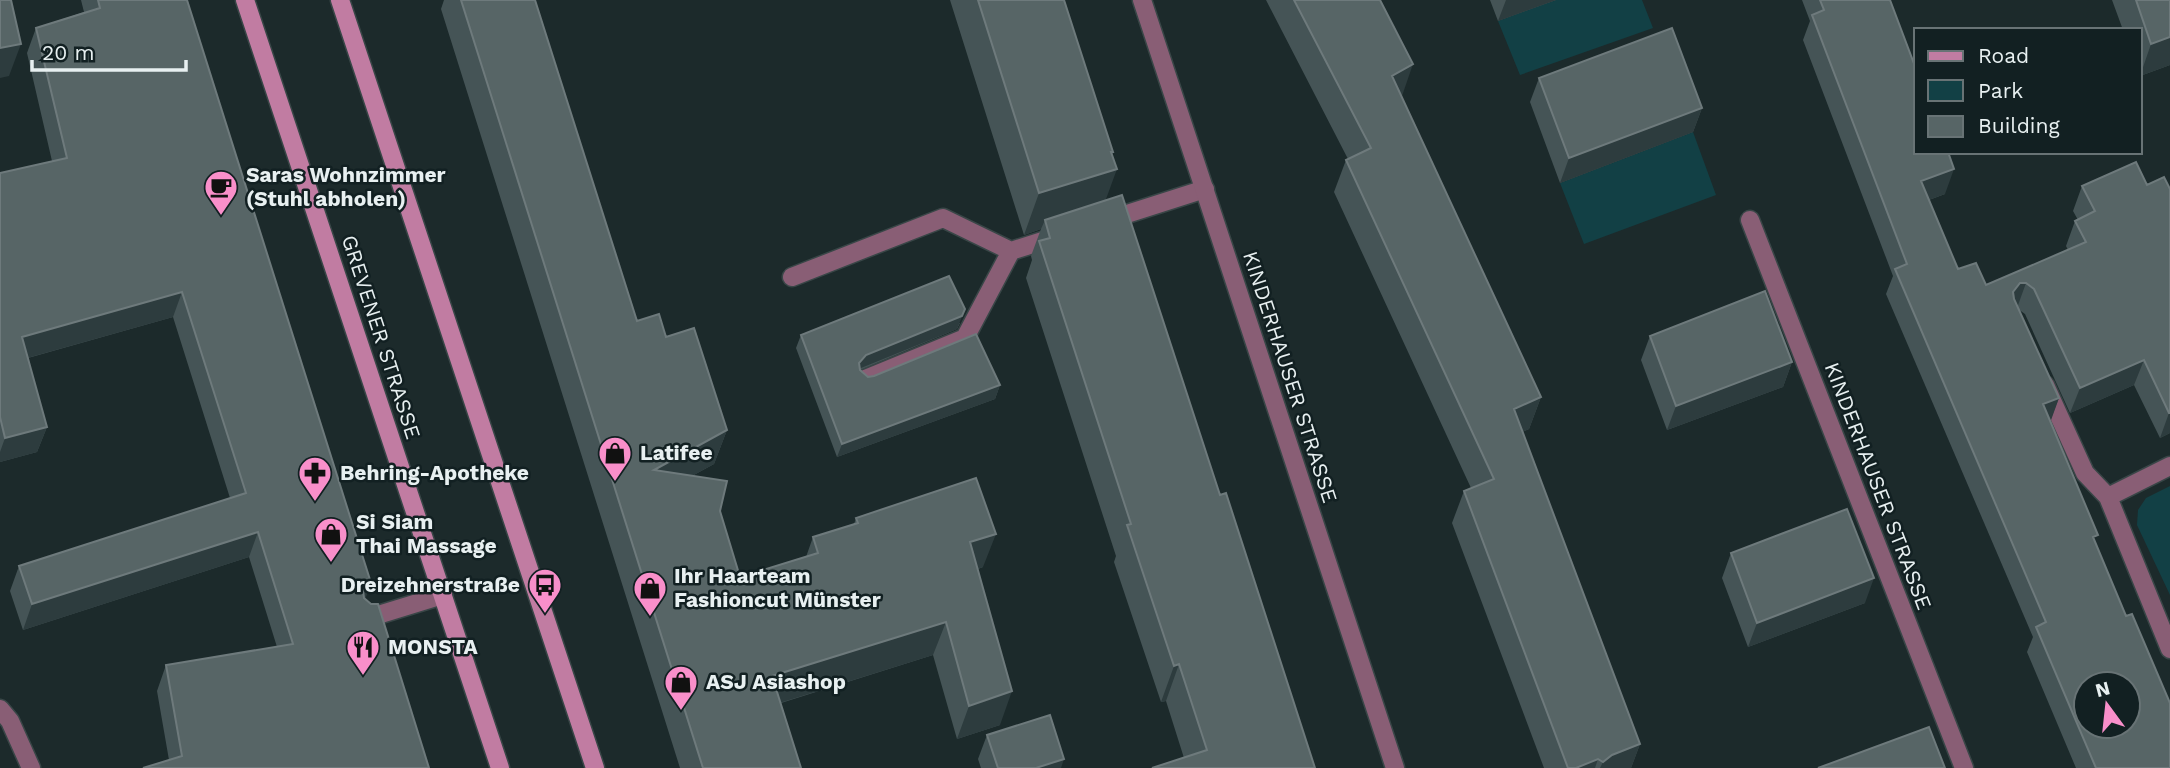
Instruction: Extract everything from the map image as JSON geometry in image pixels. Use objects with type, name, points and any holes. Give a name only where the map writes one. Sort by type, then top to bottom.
[{"type":"main road","name":"GREVENER STRASSE","points":[[245,0],[500,768]]},
{"type":"main road","points":[[340,0],[595,768]]},
{"type":"street","name":"KINDERHAUSER STRASSE","points":[[1142,0],[1395,768]]},
{"type":"street","points":[[792,277],[943,218],[1011,251],[1205,189]]},
{"type":"street","name":"KINDERHAUSER STRASSE","points":[[1750,220],[1964,768]]},
{"type":"street","points":[[865,379],[965,338],[1011,251]]},
{"type":"street","points":[[2037,366],[2085,473],[2108,497],[2170,649]]},
{"type":"street","points":[[2108,497],[2170,466]]},
{"type":"street","points":[[365,619],[443,595]]},
{"type":"street","points":[[0,709],[16,732],[31,768]]},
{"type":"green space","points":[[1554,0],[1642,0],[1653,28],[1520,75],[1498,21]]},
{"type":"green space","points":[[1693,132],[1716,195],[1584,244],[1560,183]]},
{"type":"green space","points":[[2170,486],[2170,595],[2137,525],[2138,510],[2146,498]]},
{"type":"building","points":[[0,0],[11,0],[21,44],[0,48]]},
{"type":"building","points":[[98,0],[187,0],[371,583],[363,590],[364,598],[371,604],[378,604],[429,768],[143,768],[182,756],[166,665],[293,644],[258,532],[32,604],[19,566],[246,493],[182,292],[22,337],[47,427],[5,438],[0,417],[0,173],[67,158],[36,28],[100,8]]},
{"type":"building","points":[[461,0],[535,0],[637,321],[659,314],[666,337],[694,328],[727,430],[654,470],[727,481],[720,511],[740,577],[818,553],[813,537],[858,523],[856,518],[976,478],[996,534],[970,542],[1012,691],[969,706],[946,622],[772,676],[801,768],[703,768]]},
{"type":"building","points":[[978,0],[1064,0],[1117,169],[1039,193]]},
{"type":"building","points":[[1294,0],[1380,0],[1413,64],[1392,76],[1541,397],[1514,409],[1640,744],[1612,755],[1603,762],[1598,759],[1576,768],[1568,768],[1464,491],[1494,479],[1346,160],[1371,148]]},
{"type":"building","points":[[1820,0],[1890,0],[1914,64],[1914,154],[1949,154],[1954,169],[1921,181],[1958,269],[1976,263],[1986,285],[2086,242],[2075,221],[2095,211],[2082,186],[2136,162],[2147,185],[2164,177],[2170,189],[2170,413],[2144,360],[2080,388],[2034,289],[2026,283],[2020,283],[2013,292],[2059,398],[2043,404],[2098,535],[2093,537],[2126,616],[2132,614],[2170,703],[2170,768],[2096,768],[2084,740],[2142,740],[2142,670],[2072,670],[2072,712],[2036,627],[2046,622],[1895,269],[1907,264],[1812,15],[1824,10]]},
{"type":"building","points":[[2136,0],[2170,0],[2170,37],[2151,44]]},
{"type":"building","points":[[1672,28],[1702,108],[1569,158],[1539,78]]},
{"type":"building","points":[[1122,195],[1220,495],[1226,493],[1315,768],[1152,768],[1207,750],[1179,664],[1174,666],[1127,525],[1131,524],[1039,241],[1050,238],[1045,220]]},
{"type":"building","points":[[949,276],[965,309],[962,316],[866,355],[859,363],[860,370],[868,377],[874,376],[976,334],[1000,385],[842,444],[801,335]]},
{"type":"building","points":[[1765,291],[1792,362],[1676,406],[1650,336]]},
{"type":"building","points":[[1847,509],[1874,578],[1757,623],[1731,553]]},
{"type":"building","points":[[1050,715],[1064,759],[1036,768],[998,768],[987,735]]},
{"type":"building","points":[[1929,727],[1945,768],[1818,768]]},
{"type":"place","name":"Saras Wohnzimmer (Stuhl abholen)","points":[[221,217]]},
{"type":"place","name":"Latifee","points":[[615,483]]},
{"type":"place","name":"Behring-Apotheke","points":[[315,503]]},
{"type":"place","name":"Si Siam Thai Massage","points":[[331,564]]},
{"type":"place","name":"Dreizehnerstraße","points":[[545,615]]},
{"type":"place","name":"Ihr Haarteam Fashioncut Münster","points":[[650,618]]},
{"type":"place","name":"MONSTA","points":[[363,677]]},
{"type":"place","name":"ASJ Asiashop","points":[[681,712]]}]
